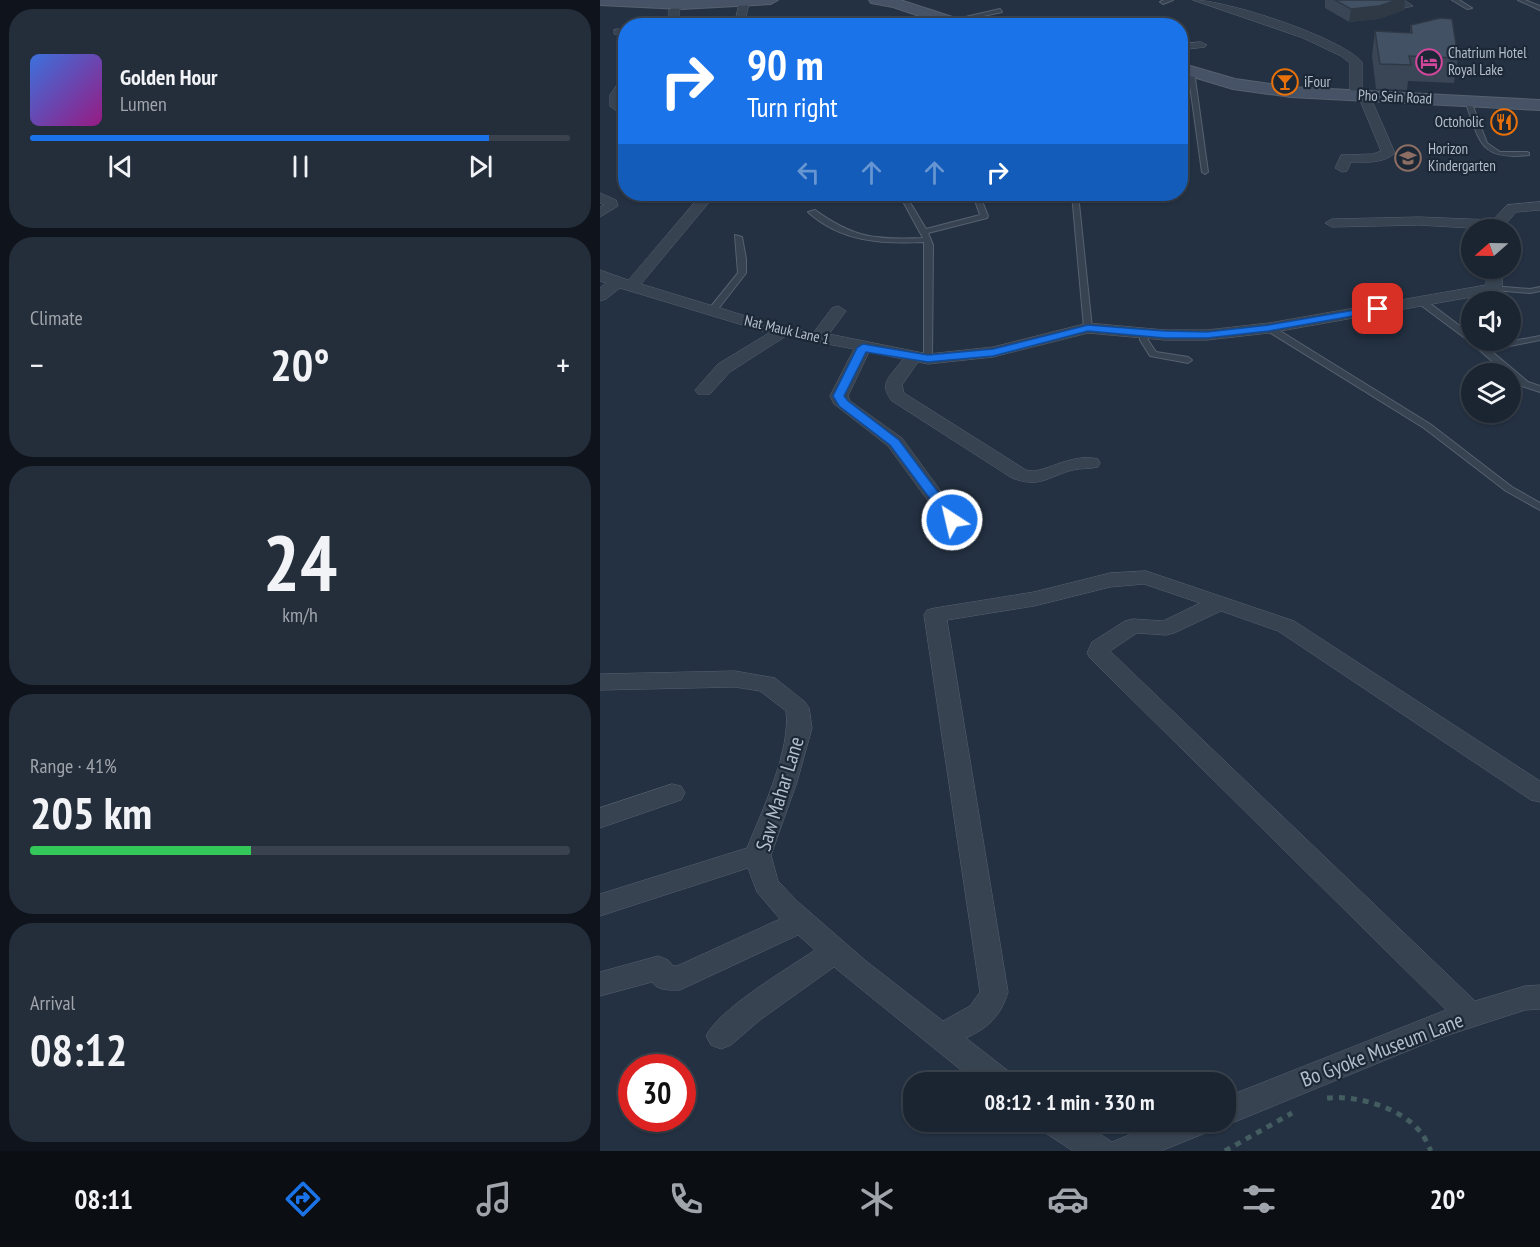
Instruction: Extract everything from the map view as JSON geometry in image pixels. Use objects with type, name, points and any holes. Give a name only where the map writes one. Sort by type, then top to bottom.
[{"type":"main road","points":[[602,3],[744,3],[764,0]]},
{"type":"main road","points":[[876,0],[894,2],[942,18]]},
{"type":"main road","name":"Pho Sein Road","points":[[1188,70],[1225,82],[1262,89],[1540,105]]},
{"type":"street","points":[[1198,0],[1317,40],[1350,55],[1356,62],[1360,95],[1388,153],[1375,158],[1346,158],[1342,168]]},
{"type":"street","points":[[1396,0],[1408,6]]},
{"type":"street","points":[[674,18],[674,10],[681,3]]},
{"type":"street","points":[[741,18],[744,3]]},
{"type":"street","points":[[1225,9],[1233,24]]},
{"type":"street","points":[[1188,46],[1201,45]]},
{"type":"street","points":[[618,92],[616,106],[618,108]]},
{"type":"street","points":[[600,197],[611,203],[600,213]]},
{"type":"street","points":[[600,296],[624,284],[702,201]]},
{"type":"street","points":[[1503,219],[1512,208],[1540,206]]},
{"type":"street","points":[[1332,223],[1419,221],[1461,224]]},
{"type":"street","name":"Nat Mauk Lane 1","points":[[600,274],[624,284],[783,331],[921,358],[993,352],[1088,328],[1207,335],[1269,328],[1494,288]]},
{"type":"street","points":[[1494,279],[1494,288]]},
{"type":"street","points":[[818,338],[837,311]]},
{"type":"street","points":[[704,390],[724,368],[783,331]]},
{"type":"street","points":[[863,348],[839,396],[843,404],[895,442],[952,520]]},
{"type":"street","points":[[921,358],[893,385],[898,397],[1019,474],[1025,477],[1041,478],[1068,465],[1091,463]]},
{"type":"street","points":[[941,1035],[980,1017],[992,1005],[994,992],[935,615],[1034,599],[1131,577],[1146,577],[1286,626],[1540,794]]},
{"type":"street","points":[[1219,603],[1166,628],[1133,626],[1100,647],[1098,653],[1472,1016]]},
{"type":"street","name":"Saw Mahar Lane","points":[[600,682],[735,679],[767,684],[796,708],[801,728],[785,782],[758,855],[765,885],[835,951],[986,1072]]},
{"type":"street","points":[[600,818],[672,793]]},
{"type":"street","points":[[600,905],[758,855]]},
{"type":"street","points":[[600,984],[658,968],[666,978],[680,978],[801,921]]},
{"type":"street","points":[[721,1036],[750,1011],[835,951]]},
{"type":"street","name":"Bo Gyoke Museum Lane","points":[[1236,1107],[1433,1027],[1525,998],[1540,997]]},
{"type":"street","points":[[1071,1132],[1100,1151]]},
{"type":"street","points":[[1124,1151],[1172,1132]]},
{"type":"lane","points":[[1163,2],[1170,0]]},
{"type":"lane","points":[[1455,0],[1469,8]]},
{"type":"lane","points":[[1521,0],[1540,8]]},
{"type":"lane","points":[[966,18],[1000,11]]},
{"type":"lane","points":[[1188,80],[1204,172]]},
{"type":"lane","points":[[1468,101],[1484,144],[1499,154],[1527,154]]},
{"type":"lane","points":[[906,201],[929,245],[921,358]]},
{"type":"lane","points":[[924,232],[984,216],[978,201]]},
{"type":"lane","points":[[1076,201],[1088,328]]},
{"type":"lane","points":[[812,212],[830,225],[873,242],[927,240]]},
{"type":"lane","points":[[712,311],[742,273],[738,237]]},
{"type":"lane","points":[[1494,288],[1530,291],[1540,289]]},
{"type":"lane","points":[[1421,301],[1461,332]]},
{"type":"lane","points":[[1269,328],[1427,426],[1509,489],[1540,507]]},
{"type":"lane","points":[[1143,332],[1144,340],[1153,354],[1188,360]]},
{"type":"lane","points":[[1521,342],[1540,338]]},
{"type":"lane","points":[[1487,351],[1525,384],[1540,389]]},
{"type":"path","points":[[1320,1101],[1329,1097],[1368,1102],[1396,1113],[1421,1133],[1431,1151]]},
{"type":"path","points":[[1225,1151],[1300,1109]]},
{"type":"building","points":[[1335,0],[1397,0],[1379,6],[1351,9]]},
{"type":"building","points":[[1440,18],[1452,19],[1458,58],[1409,56],[1411,65],[1380,64],[1375,31],[1412,33],[1411,25]]},
{"type":"place","name":"Chatrium Hotel Royal Lake","points":[[1429,62]]},
{"type":"place","name":"iFour","points":[[1285,82]]},
{"type":"place","name":"Octoholic","points":[[1504,122]]},
{"type":"place","name":"Horizon Kindergarten","points":[[1408,158]]},
{"type":"route","points":[[952,520],[895,442],[843,404],[839,396],[863,348],[928,359],[993,352],[1088,328],[1165,335],[1207,335],[1269,328],[1378,309]]}]
